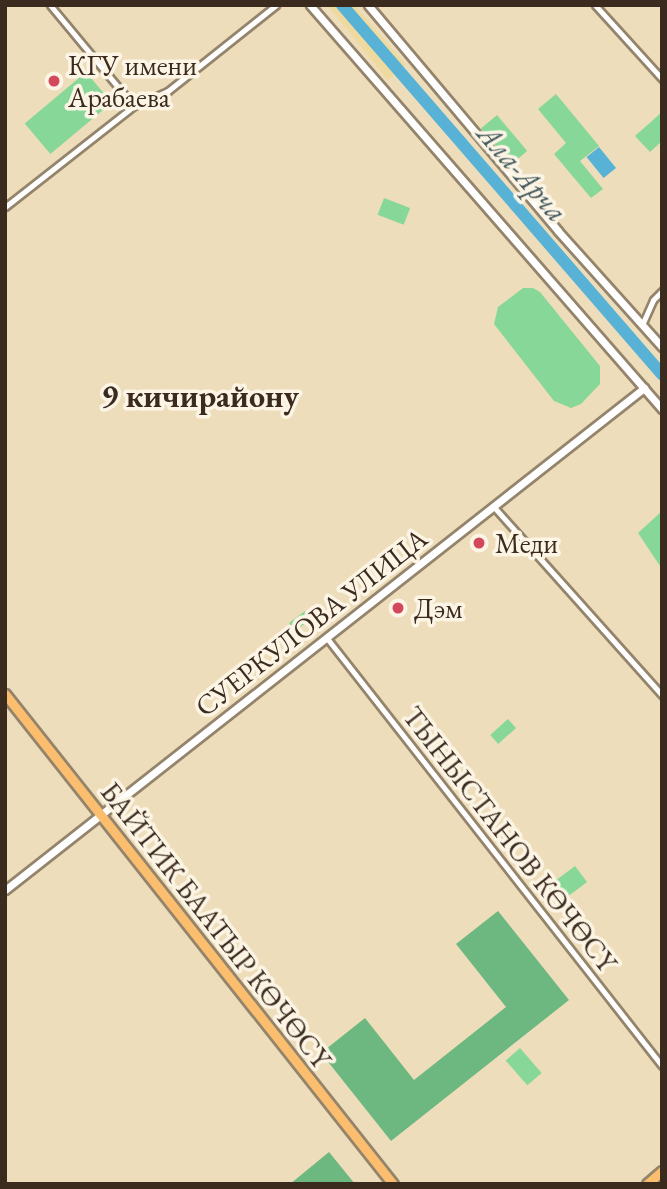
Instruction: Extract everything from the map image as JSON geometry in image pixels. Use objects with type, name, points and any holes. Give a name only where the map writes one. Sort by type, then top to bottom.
[{"type":"main road","name":"БАЙТИК БААТЫР КӨЧӨСҮ","points":[[5,694],[393,1184]]},
{"type":"main road","points":[[652,1182],[662,1171]]},
{"type":"street","points":[[50,5],[134,106]]},
{"type":"street","points":[[5,206],[134,106],[169,92],[276,5]]},
{"type":"street","points":[[310,5],[662,409]]},
{"type":"street","points":[[368,5],[558,231],[662,347]]},
{"type":"street","points":[[595,5],[662,79]]},
{"type":"street","points":[[642,325],[653,300],[662,291]]},
{"type":"street","name":"СУЕРКУЛОВА УЛИЦА","points":[[5,890],[643,388]]},
{"type":"street","points":[[493,506],[662,695]]},
{"type":"street","name":"ТЫНЫСТАНОВ КӨЧӨСҮ","points":[[326,637],[662,1066]]},
{"type":"green space","points":[[86,72],[112,103],[50,154],[25,123]]},
{"type":"green space","points":[[556,94],[599,146],[580,161],[603,189],[591,198],[554,154],[566,143],[538,109]]},
{"type":"green space","points":[[662,112],[662,141],[650,152],[635,136]]},
{"type":"green space","points":[[497,115],[527,151],[511,165],[481,128]]},
{"type":"green space","points":[[384,198],[410,208],[404,225],[378,215]]},
{"type":"green space","points":[[523,288],[533,288],[540,292],[600,366],[600,384],[581,404],[571,408],[554,401],[494,324],[498,307]]},
{"type":"green space","points":[[662,511],[662,569],[638,533]]},
{"type":"green space","points":[[305,611],[311,619],[295,631],[289,623]]},
{"type":"green space","points":[[508,719],[516,728],[498,744],[490,735]]},
{"type":"green space","points":[[575,866],[587,882],[557,904],[545,888]]},
{"type":"green space","points":[[498,911],[569,1000],[391,1141],[321,1053],[365,1018],[414,1080],[506,1007],[456,944]]},
{"type":"green space","points":[[520,1048],[542,1073],[527,1085],[506,1060]]},
{"type":"green space","points":[[329,1152],[355,1184],[290,1184]]},
{"type":"sand","points":[[327,5],[354,5],[406,65],[388,80]]},
{"type":"water","points":[[599,147],[616,168],[604,178],[587,157]]},
{"type":"waterway","name":"Ала-Арча","points":[[342,5],[662,375]]},
{"type":"place","name":"КГУ имени Арабаева","points":[[54,81]]},
{"type":"place","name":"Меди","points":[[479,543]]},
{"type":"place","name":"Дэм","points":[[398,608]]},
{"type":"district","name":"9 кичирайону","points":[[200,396]]}]
